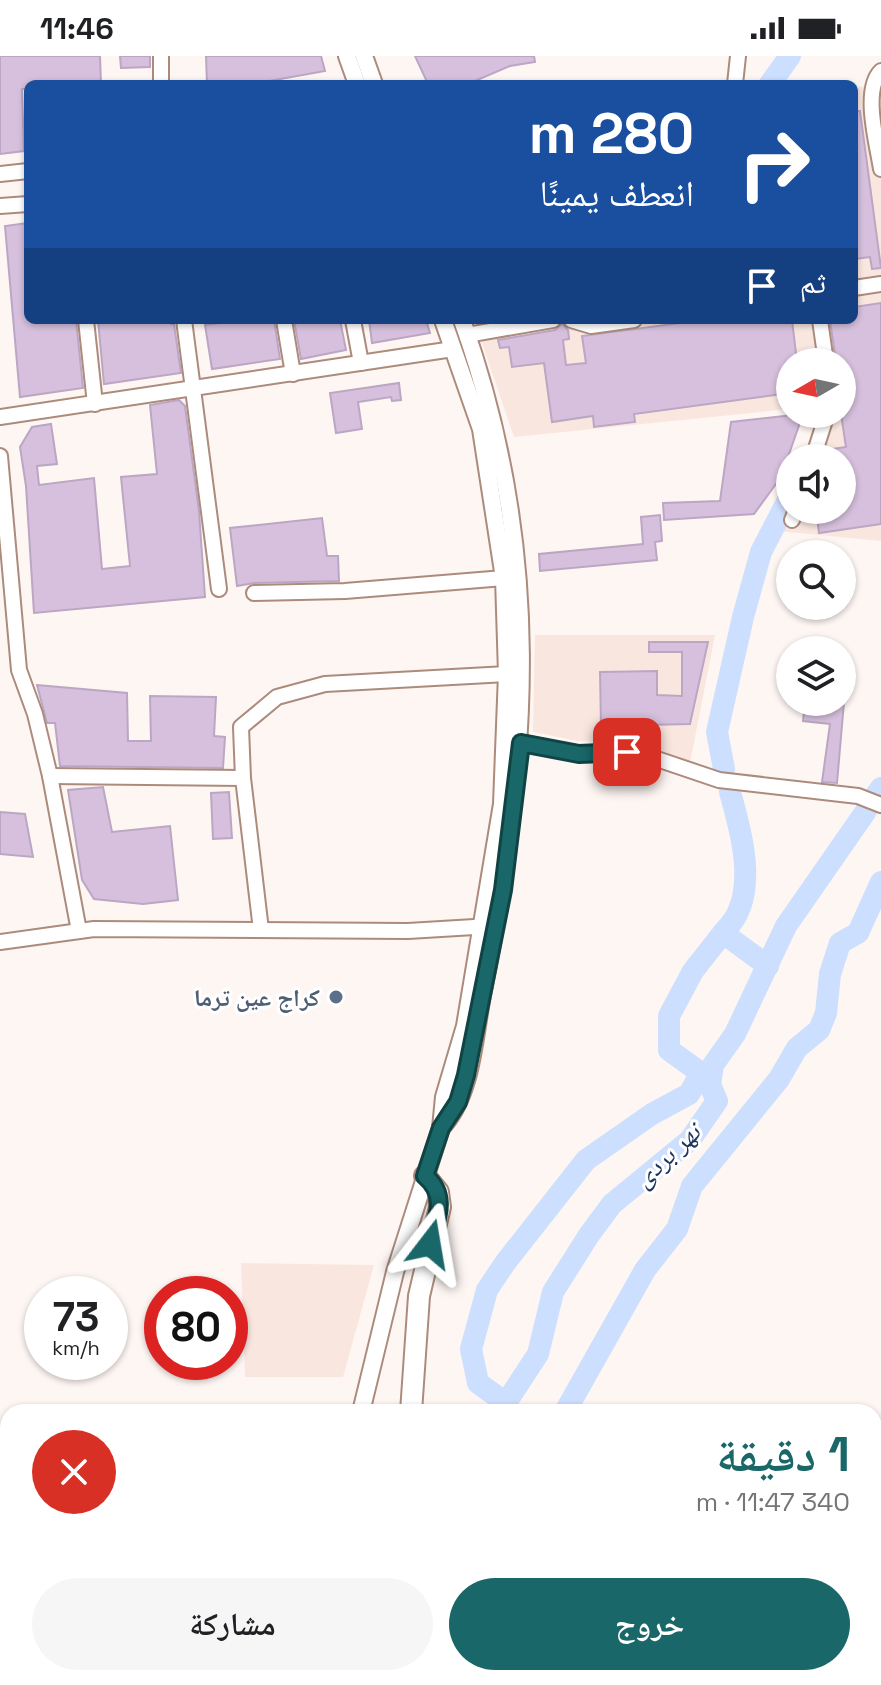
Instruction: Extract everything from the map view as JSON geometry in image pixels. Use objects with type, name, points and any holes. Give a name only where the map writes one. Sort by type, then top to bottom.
[{"type":"highway","points":[[412,1404],[419,1296],[440,1207],[435,1186],[425,1176]]},
{"type":"main road","points":[[347,56],[356,80]]},
{"type":"main road","points":[[364,56],[371,80]]},
{"type":"main road","points":[[444,324],[486,454],[504,578],[513,741]]},
{"type":"main road","points":[[363,1404],[392,1285],[441,1128],[444,1097],[465,1026],[488,926],[513,741],[522,632],[514,539],[495,426],[464,328]]},
{"type":"street","points":[[161,56],[161,80]]},
{"type":"street","points":[[735,80],[738,56]]},
{"type":"street","points":[[881,71],[876,75],[870,95],[881,169]]},
{"type":"street","points":[[0,174],[24,171]]},
{"type":"street","points":[[0,206],[24,204]]},
{"type":"street","points":[[858,287],[881,284]]},
{"type":"street","points":[[86,324],[95,404]]},
{"type":"street","points":[[185,324],[219,589]]},
{"type":"street","points":[[285,324],[293,374]]},
{"type":"street","points":[[354,324],[361,363]]},
{"type":"street","points":[[464,328],[508,324]]},
{"type":"street","points":[[584,324],[605,324]]},
{"type":"street","points":[[821,324],[824,348]]},
{"type":"street","points":[[0,417],[453,349]]},
{"type":"street","points":[[0,456],[4,548],[19,670],[35,714],[50,776],[79,931]]},
{"type":"street","points":[[254,593],[345,591],[504,578]]},
{"type":"street","points":[[261,930],[243,778],[241,727],[277,697],[325,684],[507,674]]},
{"type":"street","points":[[513,741],[579,754],[642,754],[719,780],[858,796],[881,805]]},
{"type":"street","points":[[50,776],[243,778]]},
{"type":"street","points":[[0,942],[79,931],[408,931],[488,926]]},
{"type":"shaded area","points":[[881,83],[881,541],[777,531],[780,524],[856,524],[856,444],[810,444],[816,428],[856,428],[856,348],[776,348],[776,410],[514,437],[475,324],[858,324],[858,87]]},
{"type":"shaded area","points":[[535,635],[715,635],[690,763],[636,739],[578,741],[533,732]]},
{"type":"shaded area","points":[[241,1263],[374,1265],[343,1377],[248,1377],[248,1276],[241,1276]]},
{"type":"building","points":[[0,56],[100,56],[101,80],[24,80],[24,151],[0,154]]},
{"type":"building","points":[[120,56],[150,56],[150,67],[121,68]]},
{"type":"building","points":[[206,56],[321,56],[325,71],[274,80],[207,80]]},
{"type":"building","points":[[415,56],[534,56],[535,62],[510,66],[477,80],[426,80]]},
{"type":"building","points":[[858,111],[881,268],[872,269],[870,257],[858,258]]},
{"type":"building","points":[[24,224],[24,324],[76,324],[83,388],[20,397],[5,226]]},
{"type":"building","points":[[881,303],[881,524],[819,533],[818,524],[856,524],[856,444],[846,444],[843,428],[856,428],[856,348],[834,348],[831,324],[858,324],[858,306]]},
{"type":"building","points":[[98,324],[174,324],[181,373],[104,384]]},
{"type":"building","points":[[275,324],[280,359],[212,369],[205,325]]},
{"type":"building","points":[[295,324],[341,324],[346,350],[301,359]]},
{"type":"building","points":[[370,324],[427,324],[430,333],[372,343]]},
{"type":"building","points":[[562,324],[568,330],[569,339],[563,340],[566,365],[586,363],[582,336],[673,324],[792,324],[795,348],[776,348],[776,395],[634,414],[635,422],[594,427],[593,416],[552,422],[544,363],[512,367],[509,347],[500,348],[498,340],[555,330]]},
{"type":"building","points":[[399,383],[401,400],[392,401],[391,397],[358,402],[362,429],[336,433],[330,393]]},
{"type":"building","points":[[179,400],[185,406],[199,511],[205,597],[34,613],[26,486],[20,447],[32,427],[51,424],[57,464],[37,466],[39,485],[94,478],[102,569],[130,566],[121,477],[157,474],[150,405]]},
{"type":"building","points":[[776,417],[776,428],[798,428],[793,444],[776,444],[776,484],[754,514],[664,520],[663,503],[720,501],[731,422]]},
{"type":"building","points":[[660,515],[662,541],[655,542],[657,560],[540,571],[539,554],[643,544],[641,517]]},
{"type":"building","points":[[322,518],[327,556],[338,556],[339,581],[237,586],[230,528]]},
{"type":"building","points":[[649,642],[708,642],[690,724],[601,726],[600,672],[657,671],[657,695],[682,696],[682,652],[649,652]]},
{"type":"building","points":[[37,685],[127,693],[128,741],[151,741],[150,696],[216,697],[214,736],[225,737],[223,768],[60,766],[55,723],[47,723]]},
{"type":"building","points":[[804,716],[843,716],[837,783],[822,782],[830,724],[803,721]]},
{"type":"building","points":[[103,787],[112,832],[170,826],[178,900],[143,904],[94,899],[82,880],[68,790]]},
{"type":"building","points":[[229,792],[232,838],[213,839],[211,793]]},
{"type":"building","points":[[0,812],[25,814],[33,857],[0,854]]},
{"type":"waterway","points":[[773,80],[790,56]]},
{"type":"waterway","points":[[724,769],[717,732],[761,552],[776,523]]},
{"type":"waterway","name":"نهر بردى","points":[[876,795],[881,788]]},
{"type":"waterway","points":[[723,933],[737,915],[745,884],[744,852],[730,792]]},
{"type":"waterway","name":"نهر بردى","points":[[505,1404],[538,1354],[553,1292],[589,1235],[612,1204],[690,1140],[717,1101],[710,1085],[713,1065],[735,1034],[786,926],[866,811]]},
{"type":"waterway","name":"نهر بردى","points":[[570,1404],[645,1270],[677,1229],[692,1186],[779,1079],[797,1048],[819,1030],[826,1013],[830,974],[840,943],[858,933],[881,882]]},
{"type":"waterway","points":[[506,1403],[478,1383],[471,1349],[487,1290],[586,1160],[652,1114],[689,1094],[701,1073],[669,1050],[669,1016],[693,971],[723,933],[768,966]]},
{"type":"place","name":"كراج عين ترما","points":[[336,997]]},
{"type":"route","points":[[430,1244],[440,1199],[435,1186],[425,1176],[441,1128],[454,1112],[466,1075],[503,890],[521,743],[579,754],[627,752]]}]
